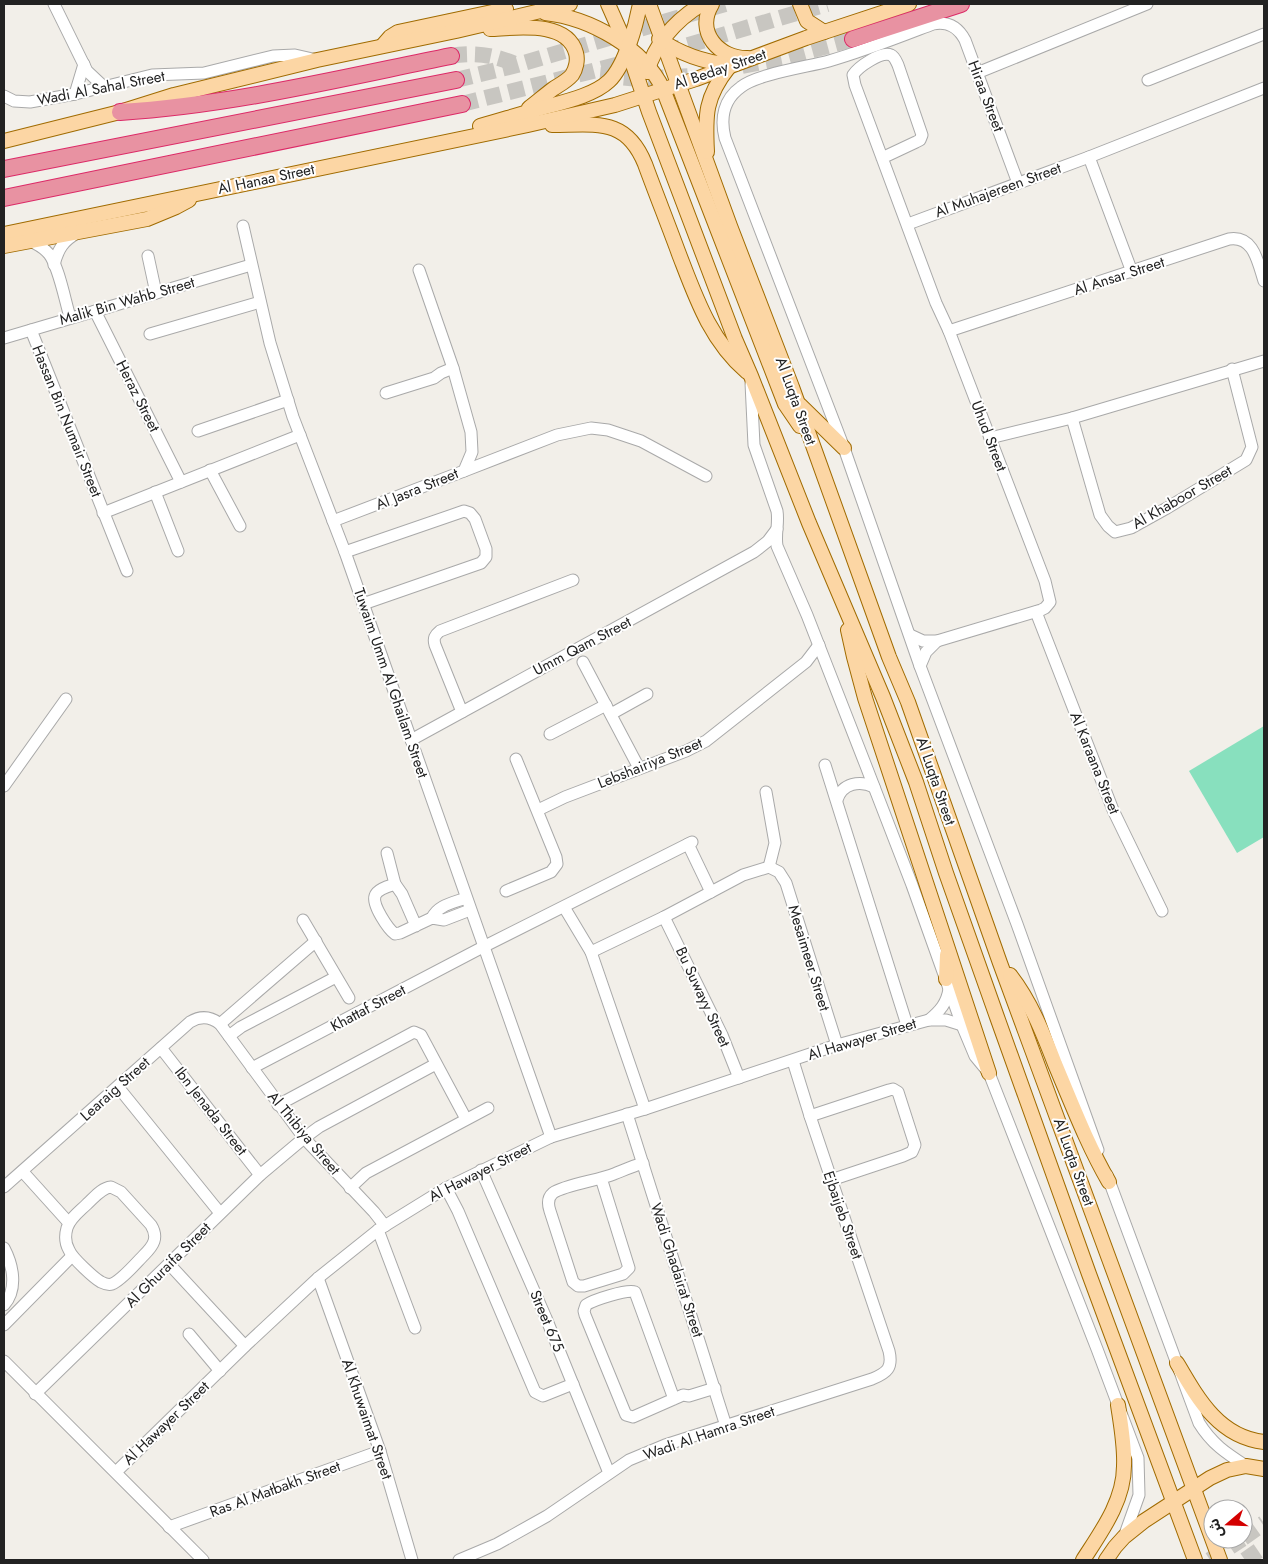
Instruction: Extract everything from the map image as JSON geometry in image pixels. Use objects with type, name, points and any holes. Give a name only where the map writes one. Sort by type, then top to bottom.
[{"type":"highway","points":[[853,39],[961,4]]},
{"type":"highway","points":[[120,112],[166,108],[256,94],[451,56]]},
{"type":"highway","points":[[4,169],[456,80]]},
{"type":"highway","points":[[4,198],[462,104]]},
{"type":"main road","points":[[382,46],[390,37],[398,32],[534,8],[570,4]]},
{"type":"main road","name":"Al Luqta Street","points":[[608,4],[627,48],[732,330],[916,782],[946,873],[1089,1274],[1195,1560]]},
{"type":"main road","name":"Al Luqta Street","points":[[648,4],[889,657],[928,756],[1000,963],[1220,1560]]},
{"type":"main road","points":[[644,95],[649,65],[661,40],[682,18],[702,4]]},
{"type":"main road","points":[[712,4],[709,9],[707,22],[709,35],[716,46],[726,54],[738,58],[752,58]]},
{"type":"main road","points":[[800,4],[807,21],[824,32]]},
{"type":"main road","name":"Al Beday Street","points":[[525,119],[615,105],[909,4]]},
{"type":"main road","points":[[4,141],[120,112],[167,97],[317,60],[456,31],[534,8],[588,24],[602,30],[649,65],[664,89],[785,404],[810,439]]},
{"type":"main road","points":[[525,119],[608,83],[617,71],[627,48],[636,8]]},
{"type":"main road","points":[[636,8],[661,40],[696,58],[730,66],[717,82],[710,97],[706,137],[708,166]]},
{"type":"main road","points":[[456,31],[526,27],[551,30],[568,38],[574,46],[577,56],[572,76],[525,119]]},
{"type":"main road","points":[[525,119],[607,126],[623,132],[633,141],[642,158],[702,312],[718,341],[728,354],[751,376]]},
{"type":"main road","name":"Al Hanaa Street","points":[[4,234],[410,148],[525,119]]},
{"type":"main road","points":[[4,246],[147,219],[176,207],[198,193]]},
{"type":"main road","points":[[796,402],[844,448]]},
{"type":"main road","points":[[842,600],[860,681],[990,1073]]},
{"type":"main road","points":[[947,944],[948,984]]},
{"type":"main road","points":[[1000,963],[1022,992],[1031,1008],[1087,1140],[1109,1182]]},
{"type":"main road","points":[[1177,1363],[1196,1396],[1209,1413],[1238,1435],[1254,1441],[1264,1442]]},
{"type":"main road","points":[[1083,1560],[1104,1527],[1118,1498],[1124,1468],[1118,1405]]},
{"type":"main road","points":[[1106,1560],[1124,1537],[1193,1487],[1218,1474],[1246,1466],[1264,1469]]},
{"type":"street","points":[[54,4],[84,64],[92,76],[104,87]]},
{"type":"street","points":[[977,73],[1147,4]]},
{"type":"street","name":"Hiraa Street","points":[[939,23],[952,26],[962,34],[1018,183]]},
{"type":"street","name":"Al Beday Street","points":[[727,104],[737,90],[748,82],[841,58],[939,23]]},
{"type":"street","points":[[1148,80],[1264,34]]},
{"type":"street","name":"Wadi Al Sahal Street","points":[[4,96],[22,103],[75,94],[159,74],[204,73],[273,56],[295,55],[317,60]]},
{"type":"street","name":"Uhud Street","points":[[882,158],[920,140],[922,135],[898,65],[895,58],[890,55],[885,55],[858,69],[854,76],[854,85],[1049,595],[1050,602],[1048,606],[1036,612]]},
{"type":"street","points":[[75,94],[84,64]]},
{"type":"street","name":"Al Muhajereen Street","points":[[908,224],[1088,157],[1264,88]]},
{"type":"street","name":"Al Luqta Street","points":[[727,104],[722,123],[725,138],[844,448],[920,666],[1017,924],[1109,1182],[1199,1423],[1208,1437],[1219,1448],[1246,1466]]},
{"type":"street","points":[[1088,157],[1132,272]]},
{"type":"street","name":"Tuwaim Umm Al Ghailam Street","points":[[243,226],[270,343],[288,400],[345,552],[551,1137]]},
{"type":"street","points":[[54,265],[58,250],[66,239],[79,232]]},
{"type":"street","name":"Al Ansar Street","points":[[949,331],[1235,238],[1247,242],[1251,246],[1264,281]]},
{"type":"street","points":[[30,241],[40,246],[49,254],[70,318]]},
{"type":"street","points":[[148,256],[156,293]]},
{"type":"street","name":"Malik Bin Wahb Street","points":[[4,338],[251,265]]},
{"type":"street","name":"Al Jasra Street","points":[[333,521],[464,471],[472,452],[473,444],[454,372],[419,270]]},
{"type":"street","points":[[150,334],[260,302]]},
{"type":"street","name":"Heraz Street","points":[[96,311],[181,482]]},
{"type":"street","name":"Hassan Bin Numair Street","points":[[31,330],[127,571]]},
{"type":"street","points":[[990,438],[1072,418],[1264,361]]},
{"type":"street","name":"Al Khaboor Street","points":[[1072,418],[1100,515],[1115,532],[1131,528],[1246,460],[1252,447],[1232,369]]},
{"type":"street","points":[[386,394],[434,378],[442,380],[454,372]]},
{"type":"street","name":"Al Luqta Street","points":[[751,376],[754,445],[777,511],[778,527],[776,540],[828,665],[962,1025],[975,1056],[990,1073],[1138,1458],[1139,1495],[1124,1537]]},
{"type":"street","points":[[198,431],[288,400]]},
{"type":"street","points":[[464,471],[557,434],[592,428],[608,430],[642,441],[706,476]]},
{"type":"street","name":"Hassan Bin Numair Street","points":[[104,512],[300,435]]},
{"type":"street","points":[[210,470],[240,526]]},
{"type":"street","points":[[156,492],[178,551]]},
{"type":"street","points":[[345,552],[464,511],[470,513],[475,519],[486,549],[486,557],[481,563],[363,604]]},
{"type":"street","name":"Umm Qam Street","points":[[411,740],[754,552],[768,541],[778,527]]},
{"type":"street","points":[[754,552],[773,552],[783,559]]},
{"type":"street","points":[[462,712],[435,645],[436,635],[440,631],[573,580]]},
{"type":"street","points":[[910,635],[923,640],[937,641],[1036,612]]},
{"type":"street","name":"Al Karaana Street","points":[[1036,612],[1113,810],[1162,911]]},
{"type":"street","points":[[920,666],[926,652],[937,641]]},
{"type":"street","name":"Lebshairiya Street","points":[[538,810],[565,797],[686,751],[706,741],[802,666],[810,659],[820,645]]},
{"type":"street","points":[[582,662],[639,768]]},
{"type":"street","points":[[802,666],[812,663],[828,665]]},
{"type":"street","points":[[550,734],[648,694]]},
{"type":"street","points":[[4,786],[66,699]]},
{"type":"street","points":[[506,891],[551,872],[556,867],[556,857],[516,758]]},
{"type":"street","points":[[826,765],[907,1025]]},
{"type":"street","points":[[837,800],[843,789],[859,776],[866,766]]},
{"type":"street","points":[[832,782],[842,784],[864,783],[874,787]]},
{"type":"street","points":[[591,952],[743,875],[774,869],[775,843],[766,792]]},
{"type":"street","points":[[483,947],[690,843],[712,892]]},
{"type":"street","points":[[387,853],[395,884],[402,894],[416,926]]},
{"type":"street","name":"Mesaimeer Street","points":[[774,869],[786,883],[837,1045]]},
{"type":"street","points":[[395,884],[379,891],[374,899],[388,928],[395,934],[432,918],[444,920],[470,910]]},
{"type":"street","points":[[432,918],[435,911],[466,898]]},
{"type":"street","points":[[564,907],[591,952],[645,1109]]},
{"type":"street","name":"Bu Suwayy Street","points":[[664,916],[722,1036],[739,1078]]},
{"type":"street","points":[[303,920],[349,998]]},
{"type":"street","points":[[316,941],[220,1024],[229,1036],[253,1021],[336,977]]},
{"type":"street","name":"Khattaf Street","points":[[252,1068],[483,947]]},
{"type":"street","name":"Al Hawayer Street","points":[[929,1020],[942,1008],[948,996],[948,984]]},
{"type":"street","points":[[241,1005],[253,1021]]},
{"type":"street","name":"Learaig Street","points":[[4,1187],[190,1022],[196,1018],[203,1017],[210,1018],[220,1024]]},
{"type":"street","name":"Al Hawayer Street","points":[[116,1472],[220,1370],[318,1278],[382,1228],[481,1170],[551,1137],[645,1109],[837,1045],[929,1020],[946,1020],[962,1025]]},
{"type":"street","points":[[278,1104],[412,1033],[416,1033],[420,1035],[466,1119]]},
{"type":"street","name":"Al Thibiya Street","points":[[229,1036],[304,1138],[350,1188],[382,1228],[415,1328]]},
{"type":"street","name":"Ibn Jenada Street","points":[[161,1048],[260,1175]]},
{"type":"street","name":"Ejbaijeb Street","points":[[793,1061],[889,1351],[891,1360],[889,1369]]},
{"type":"street","name":"Al Ghuraifa Street","points":[[35,1394],[170,1265],[220,1213],[260,1175],[304,1138],[320,1127],[436,1064]]},
{"type":"street","points":[[118,1086],[220,1213]]},
{"type":"street","points":[[810,1116],[893,1090],[898,1092],[916,1145],[914,1150],[903,1156],[831,1180]]},
{"type":"street","points":[[350,1188],[366,1173],[488,1108]]},
{"type":"street","name":"Wadi Ghadairat Street","points":[[627,1114],[726,1426]]},
{"type":"street","points":[[601,1178],[629,1268],[623,1274],[584,1286],[578,1286],[574,1282],[550,1212],[548,1202],[550,1197],[557,1191],[644,1165]]},
{"type":"street","name":"Street 675","points":[[481,1170],[609,1473]]},
{"type":"street","points":[[22,1172],[69,1223]]},
{"type":"street","points":[[111,1186],[121,1192],[151,1225],[155,1234],[152,1247],[120,1279],[110,1284],[104,1284],[72,1256],[68,1250],[66,1240],[69,1223],[101,1191],[111,1186]]},
{"type":"street","points":[[444,1190],[459,1214],[535,1392],[543,1396],[573,1384]]},
{"type":"street","points":[[4,1248],[12,1278],[7,1300],[23,1306]]},
{"type":"street","points":[[4,1325],[72,1256]]},
{"type":"street","points":[[170,1265],[245,1346]]},
{"type":"street","name":"Al Khuwaimat Street","points":[[318,1278],[380,1451],[412,1560]]},
{"type":"street","points":[[679,1397],[635,1292],[627,1291],[586,1305],[585,1315],[626,1415],[633,1417],[679,1397],[689,1390],[714,1384]]},
{"type":"street","points":[[189,1334],[220,1370]]},
{"type":"street","points":[[4,1361],[203,1560]]},
{"type":"street","name":"Wadi Al Hamra Street","points":[[459,1560],[496,1544],[532,1524],[629,1460],[665,1445],[872,1379],[883,1375],[889,1369]]},
{"type":"street","name":"Ras Al Matbakh Street","points":[[170,1527],[380,1451]]},
{"type":"green space","points":[[1264,726],[1264,837],[1237,853],[1189,771]]},
{"type":"tunnel","points":[[456,80],[517,65],[725,4]]},
{"type":"tunnel","points":[[665,52],[827,4]]},
{"type":"tunnel","points":[[742,66],[787,57],[853,39]]},
{"type":"tunnel","points":[[451,56],[485,55],[517,65]]},
{"type":"tunnel","points":[[462,104],[632,61]]},
{"type":"tunnel","points":[[600,75],[639,79],[691,76]]},
{"type":"tunnel","points":[[1253,1531],[1264,1523]]},
{"type":"tunnel","points":[[1245,1560],[1264,1547]]},
{"type":"tunnel","points":[[1210,1560],[1227,1549]]}]
